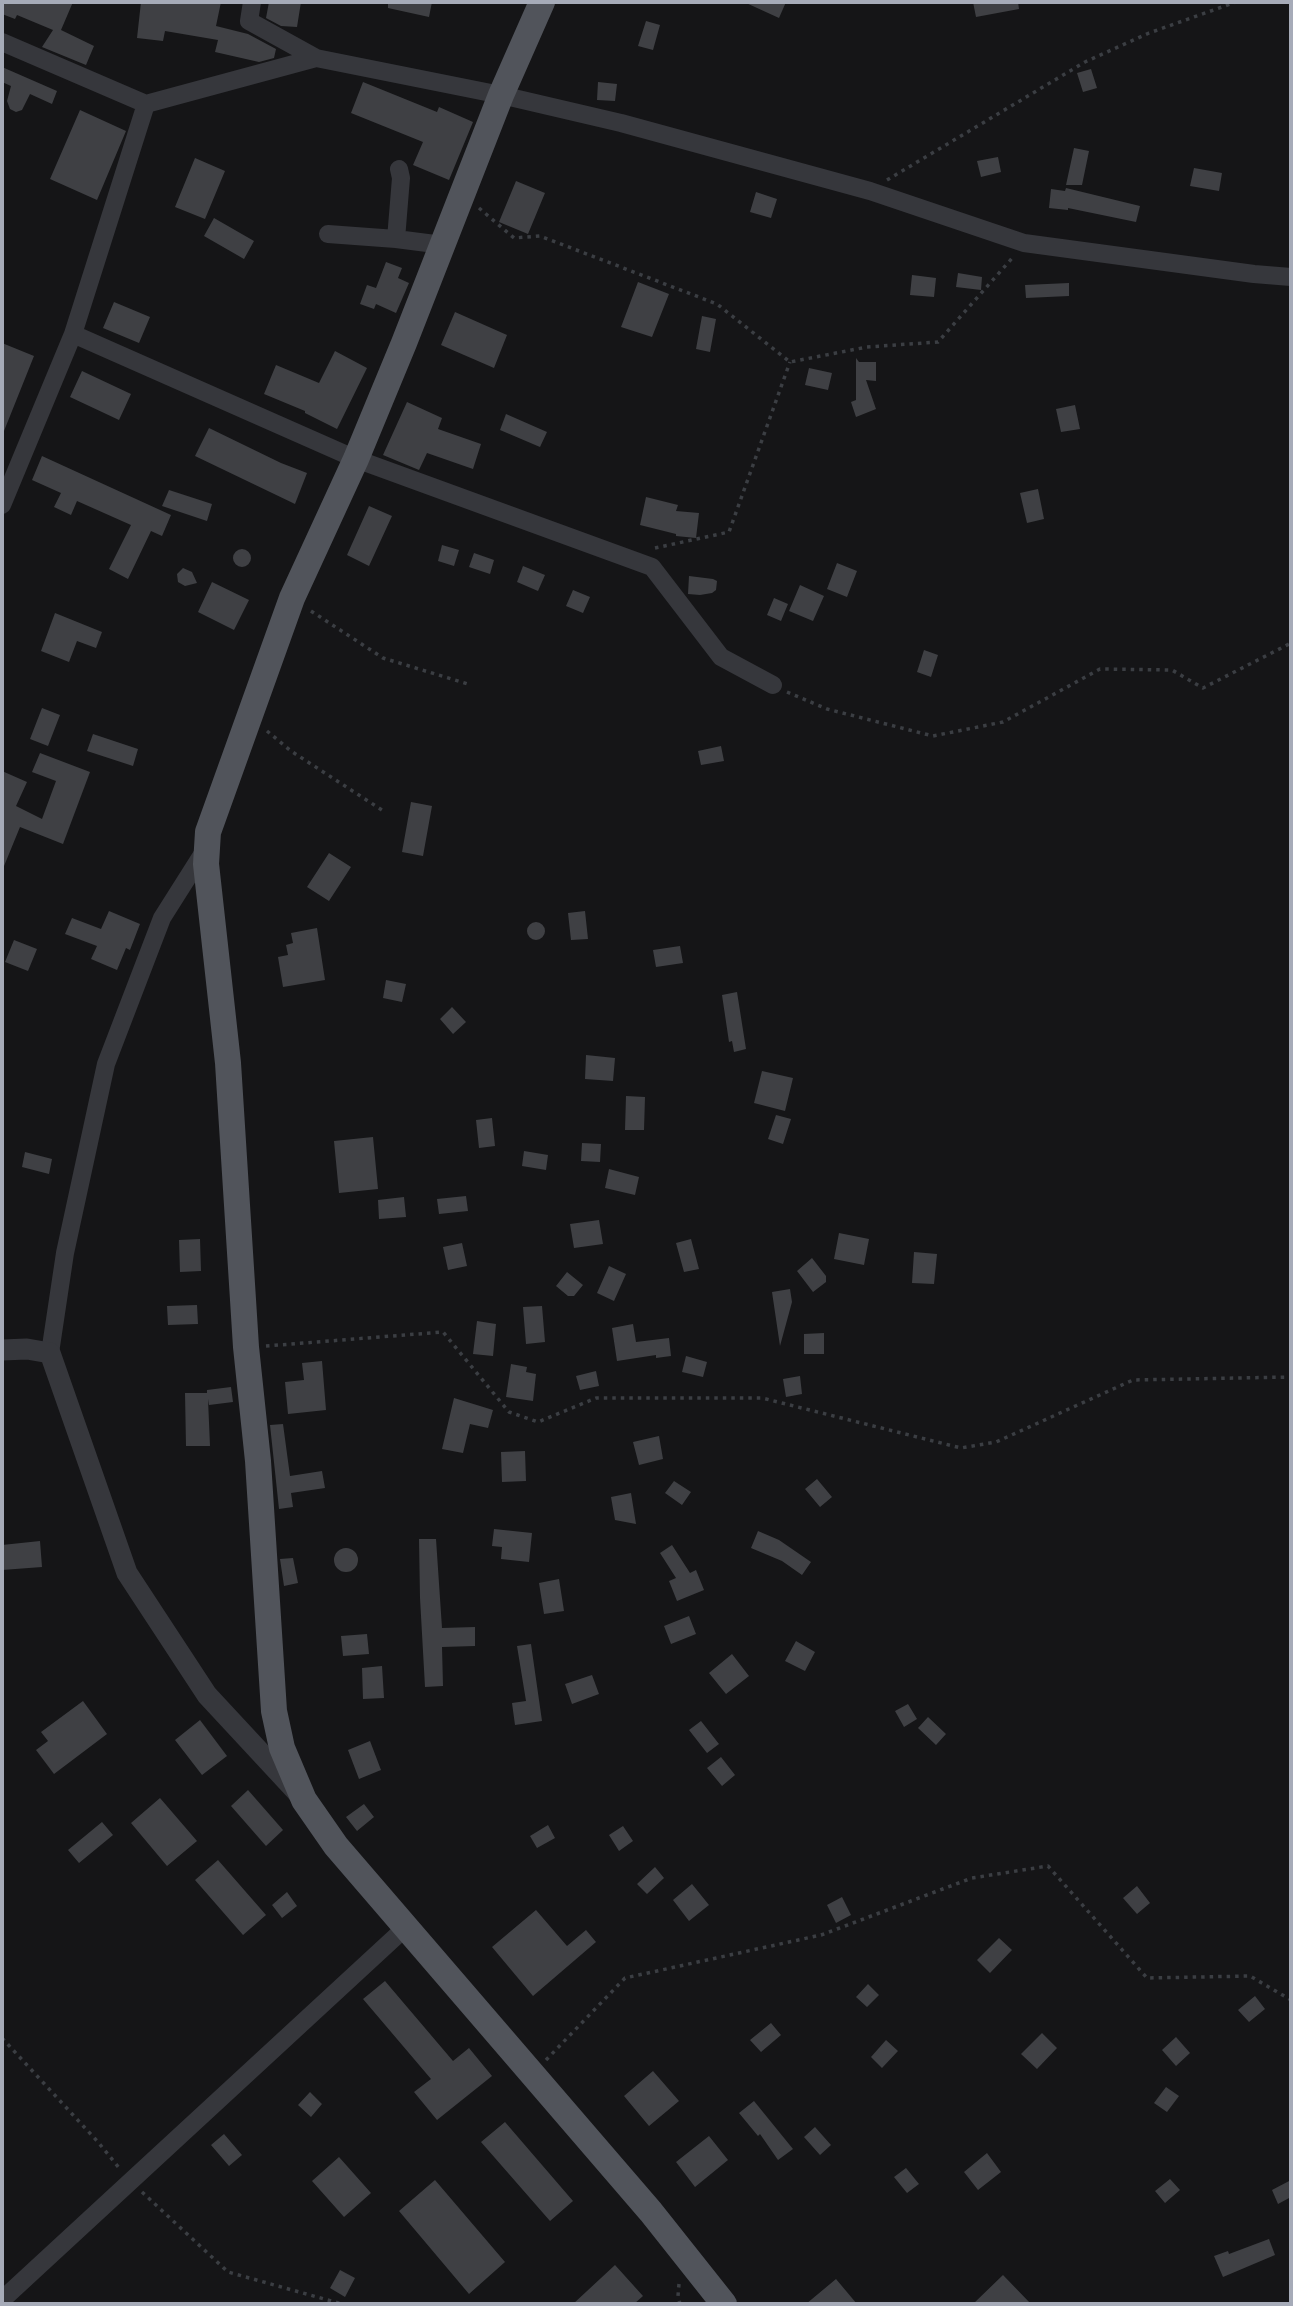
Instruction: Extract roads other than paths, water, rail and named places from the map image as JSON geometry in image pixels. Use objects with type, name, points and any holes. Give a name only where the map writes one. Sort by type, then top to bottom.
[{"type":"main road","points":[[542,2],[501,95],[356,459],[292,598],[208,832],[206,848],[228,1063],[274,1711],[282,1748],[304,1800],[336,1846],[651,2212],[724,2304]]},
{"type":"street","points":[[252,2],[249,21],[316,58],[501,95],[621,123],[870,191],[1024,243],[1291,277]]},
{"type":"street","points":[[2,42],[146,104],[316,58]]},
{"type":"street","points":[[2,505],[73,334],[146,104]]},
{"type":"street","points":[[396,239],[401,178],[399,169]]},
{"type":"street","points":[[328,234],[443,245]]},
{"type":"street","points":[[73,334],[356,459],[652,567],[721,657],[773,685]]},
{"type":"street","points":[[206,848],[162,918],[106,1064],[65,1253],[50,1353],[127,1573],[207,1695],[304,1800]]},
{"type":"street","points":[[2,1350],[27,1349],[50,1353]]},
{"type":"street","points":[[2,2300],[405,1928]]}]
